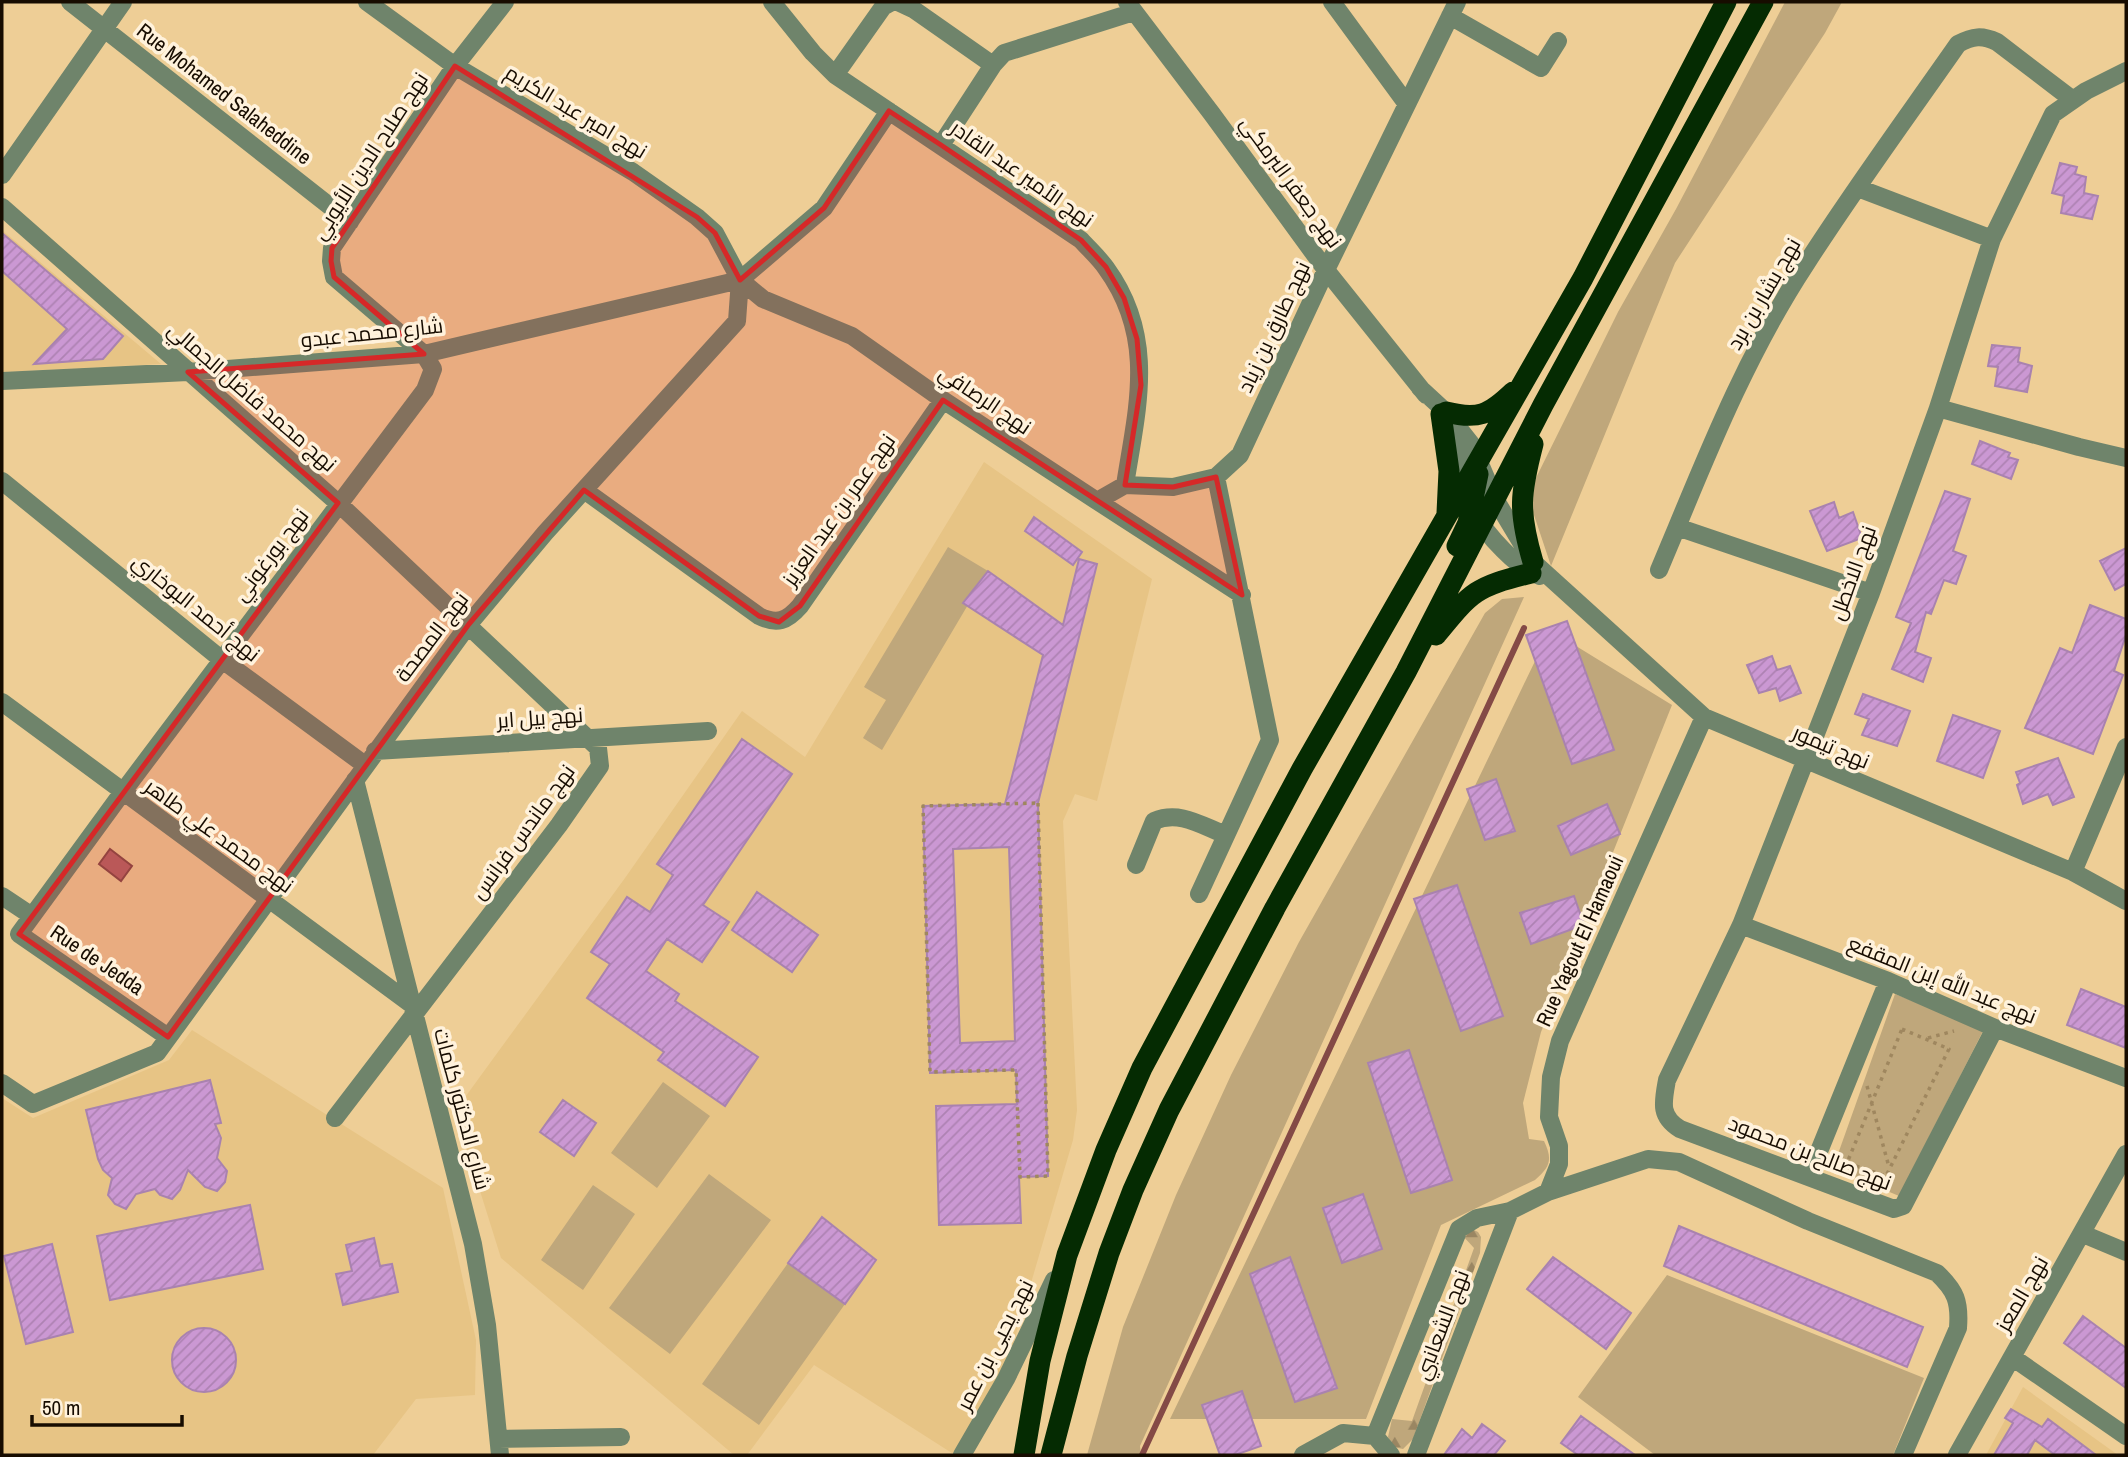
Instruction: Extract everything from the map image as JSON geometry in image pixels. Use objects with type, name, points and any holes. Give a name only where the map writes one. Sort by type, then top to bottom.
[{"type":"highway","points":[[1021,1455],[1067,1255],[1106,1150],[1143,1068],[1302,769],[1447,515],[1469,494],[1524,380],[1583,278],[1726,2]]},
{"type":"highway","points":[[1051,1455],[1077,1356],[1109,1253],[1133,1190],[1169,1110],[1406,671],[1544,405],[1763,2]]},
{"type":"highway","points":[[1482,527],[1482,466],[1551,350],[1583,278]]},
{"type":"highway","points":[[1447,515],[1449,471],[1443,413],[1480,416],[1500,405],[1524,380]]},
{"type":"highway","points":[[1406,671],[1456,609],[1476,591],[1532,568],[1521,508],[1524,477],[1544,405]]},
{"type":"highway","points":[[1363,748],[1376,708],[1468,523],[1469,494]]},
{"type":"highway","points":[[1060,1455],[1077,1356]]},
{"type":"street","name":"Rue Mohamed Salaheddine","points":[[70,2],[350,222]]},
{"type":"street","points":[[2,175],[123,2]]},
{"type":"street","name":"نهج امير عبد الكريم","points":[[368,2],[455,66],[633,172],[697,217],[715,233],[740,280]]},
{"type":"street","name":"نهج صلاح الدين الأيوبي","points":[[424,354],[334,277],[332,248],[455,66],[505,2]]},
{"type":"street","name":"نهج الأمير عبد القادر","points":[[772,2],[813,53],[835,75],[1081,240],[1106,267],[1124,298],[1137,340],[1141,385],[1125,485]]},
{"type":"street","points":[[835,75],[883,7],[892,2]]},
{"type":"street","points":[[898,2],[913,9],[992,65]]},
{"type":"street","points":[[1332,2],[1406,103]]},
{"type":"street","points":[[941,145],[992,65],[1004,53],[1131,7]]},
{"type":"street","name":"نهج جعفر البرمكي","points":[[1131,7],[1326,270],[1420,388],[1472,445],[1495,499],[1532,568]]},
{"type":"street","points":[[1454,9],[1541,68],[1558,41]]},
{"type":"street","name":"نهج طارق بن زياد","points":[[1216,477],[1240,455],[1406,103],[1454,9]]},
{"type":"street","name":"نهج بشار بن برد","points":[[1659,570],[1721,422],[1805,264],[1958,44],[1969,38],[1984,36],[1997,42],[2073,100]]},
{"type":"street","name":"نهج الاخطل","points":[[1671,1123],[1665,1115],[1667,1080],[1741,925],[1871,593],[1938,408],[1992,239],[2053,114],[2086,91],[2126,71]]},
{"type":"street","points":[[740,280],[824,208],[889,111]]},
{"type":"street","points":[[1858,188],[1992,239]]},
{"type":"street","name":"نهج محمد فاضل الجمالي","points":[[2,207],[338,503],[468,624]]},
{"type":"street","name":"شارع محمد عبدو","points":[[2,381],[188,372],[424,354],[740,280]]},
{"type":"street","name":"نهج الرصافي","points":[[740,280],[763,299],[852,336],[943,400],[1242,595]]},
{"type":"street","name":"نهج المصحة","points":[[2,1083],[33,1104],[157,1053],[468,624],[545,533],[737,321],[740,280]]},
{"type":"street","name":"نهج بورغوني","points":[[32,916],[425,390],[433,369],[424,354]]},
{"type":"street","name":"نهج عمر بن عبد العزيز","points":[[584,490],[759,616],[779,622],[791,616],[943,400]]},
{"type":"street","points":[[1938,408],[2126,458]]},
{"type":"street","name":"نهج جعفر البرمكي","points":[[1443,413],[1457,437],[1469,494],[1482,527]]},
{"type":"street","points":[[1097,501],[1125,485],[1172,487],[1216,477],[1270,740],[1199,894]]},
{"type":"street","name":"نهج أحمد البوخاري","points":[[2,481],[222,659],[365,765]]},
{"type":"street","points":[[1482,527],[1532,568]]},
{"type":"street","points":[[1676,527],[1871,593]]},
{"type":"street","name":"نهج تيمور","points":[[1532,568],[1555,580],[1704,717],[2073,872],[2126,901]]},
{"type":"street","points":[[468,624],[589,737]]},
{"type":"street","name":"نهج محمد علي طاهر","points":[[2,702],[413,1010]]},
{"type":"street","name":"Rue Yagout El Hamaoui","points":[[1548,1192],[1559,1164],[1559,1146],[1549,1116],[1551,1077],[1560,1041],[1704,717]]},
{"type":"street","name":"نهج بيل اير","points":[[365,765],[589,737],[708,731]]},
{"type":"street","name":"نهج ماندس فرانس","points":[[413,1010],[559,825],[600,766],[597,748],[589,737]]},
{"type":"street","points":[[2073,872],[2126,747]]},
{"type":"street","name":"شارع الدكتور كلمات","points":[[365,765],[413,1010],[480,1276],[499,1447]]},
{"type":"street","points":[[1136,865],[1154,821],[1165,816],[1176,816],[1226,835]]},
{"type":"street","points":[[2,896],[32,916]]},
{"type":"street","name":"Rue de Jedda","points":[[32,916],[19,934],[168,1037]]},
{"type":"street","name":"نهج عبد الله إبن المقفع","points":[[1741,925],[1888,981],[1995,1028],[2126,1078]]},
{"type":"street","points":[[1809,1176],[1888,981]]},
{"type":"street","points":[[335,1118],[413,1010]]},
{"type":"street","name":"نهج صالح بن محمود","points":[[1671,1123],[1680,1129],[1894,1209],[1903,1206],[1995,1028]]},
{"type":"street","name":"نهج المعز","points":[[1957,1455],[2126,1154]]},
{"type":"street","points":[[1376,1436],[1459,1229],[1477,1218],[1510,1211],[1548,1192],[1648,1158],[1679,1162],[1808,1221],[1937,1273],[1952,1287],[1960,1310],[1958,1328],[1903,1455]]},
{"type":"street","name":"نهج الشعانبي","points":[[1416,1455],[1510,1211]]},
{"type":"street","points":[[2083,1234],[2126,1252]]},
{"type":"street","name":"نهج يحيى بن عمر","points":[[962,1455],[1006,1379],[1067,1255]]},
{"type":"street","points":[[2012,1357],[2126,1436]]},
{"type":"street","points":[[1303,1455],[1343,1433],[1376,1436],[1391,1455]]},
{"type":"street","points":[[499,1447],[621,1437]]},
{"type":"path","points":[[1038,803],[1048,1176],[1020,1177],[1016,1070],[930,1073],[923,806],[1038,803]]},
{"type":"path","points":[[1902,1029],[1949,1049],[1886,1176],[1847,1163],[1872,1103],[1902,1029]]},
{"type":"path","points":[[1858,1058],[1890,1169]]},
{"type":"highlighted area","points":[[455,66],[697,217],[715,233],[740,280],[824,208],[889,111],[941,145],[1081,240],[1106,267],[1124,298],[1137,339],[1141,385],[1125,485],[1173,487],[1216,477],[1242,595],[943,400],[800,606],[779,622],[759,616],[584,490],[469,624],[168,1037],[19,934],[338,503],[188,372],[424,354],[334,277],[332,248]]},
{"type":"shaded area","points":[[2,230],[161,364],[2,372]]},
{"type":"shaded area","points":[[984,462],[1152,579],[1097,801],[1075,794],[1063,821],[1077,1110],[1073,1140],[1011,1351],[955,1455],[814,1365],[747,1455],[734,1455],[501,1258],[455,1111],[625,878],[742,711],[805,757]]},
{"type":"shaded area","points":[[110,849],[132,866],[121,881],[99,864]]},
{"type":"shaded area","points":[[192,1030],[443,1188],[476,1340],[475,1395],[416,1399],[373,1455],[2,1455],[2,1098],[33,1118],[169,1060]]},
{"type":"shaded area","points":[[2023,1387],[2118,1455],[1986,1455]]},
{"type":"green space","points":[[1785,2],[1842,2],[1825,33],[1675,263],[1551,566],[1533,512],[1532,486],[1618,312],[1676,209]]},
{"type":"green space","points":[[948,547],[988,571],[882,750],[863,738],[886,700],[864,687]]},
{"type":"green space","points":[[1524,597],[1140,1446],[1141,1455],[1087,1455],[1123,1327],[1176,1195],[1231,1075],[1299,942],[1485,613],[1502,599]]},
{"type":"green space","points":[[1550,630],[1672,705],[1541,1032],[1523,1103],[1529,1139],[1544,1141],[1549,1158],[1547,1167],[1535,1180],[1441,1225],[1366,1419],[1170,1419]]},
{"type":"green space","points":[[1895,994],[1984,1029],[1899,1196],[1833,1168]]},
{"type":"green space","points":[[663,1082],[710,1116],[657,1188],[611,1153]]},
{"type":"green space","points":[[709,1174],[771,1220],[670,1354],[609,1308]]},
{"type":"green space","points":[[593,1185],[635,1214],[583,1290],[541,1260]]},
{"type":"green space","points":[[1472,1229],[1481,1237],[1480,1253],[1413,1439],[1403,1449],[1393,1447],[1388,1437],[1392,1419],[1412,1421],[1474,1248],[1462,1235]]},
{"type":"green space","points":[[788,1263],[845,1304],[759,1425],[702,1384]]},
{"type":"green space","points":[[1667,1275],[1924,1378],[1893,1455],[1655,1455],[1578,1397]]},
{"type":"building","points":[[2060,163],[2077,167],[2075,174],[2086,177],[2084,193],[2098,196],[2092,219],[2061,213],[2064,196],[2052,193]]},
{"type":"building","points":[[2,233],[123,336],[103,359],[34,364],[67,329],[2,271]]},
{"type":"building","points":[[1992,345],[2020,348],[2018,362],[2032,366],[2027,392],[1995,386],[1998,367],[1988,366]]},
{"type":"building","points":[[1980,441],[2010,453],[2008,457],[2018,460],[2011,479],[1972,464]]},
{"type":"building","points":[[1945,491],[1970,499],[1953,551],[1966,556],[1956,584],[1944,580],[1931,614],[1926,612],[1915,652],[1931,658],[1923,682],[1892,669],[1911,623],[1896,617]]},
{"type":"building","points":[[1834,502],[1839,518],[1853,512],[1862,538],[1827,551],[1810,511]]},
{"type":"building","points":[[1034,517],[1082,552],[1073,565],[1025,531]]},
{"type":"building","points":[[2126,548],[2126,584],[2115,590],[2100,561]]},
{"type":"building","points":[[1079,559],[1097,564],[1038,803],[1048,1176],[1019,1177],[1021,1223],[939,1225],[936,1106],[1017,1104],[1016,1070],[930,1073],[923,806],[1005,804],[1043,655],[963,603],[988,571],[1063,625]],"holes":[[[1009,847],[1015,1041],[960,1043],[953,849]]]},
{"type":"building","points":[[2090,605],[2126,619],[2126,635],[2114,671],[2123,675],[2093,754],[2025,728],[2060,648],[2072,653]]},
{"type":"building","points":[[1567,621],[1614,750],[1572,764],[1526,635]]},
{"type":"building","points":[[1772,656],[1777,670],[1790,666],[1801,693],[1780,701],[1776,688],[1759,693],[1747,665]]},
{"type":"building","points":[[1863,694],[1910,711],[1897,746],[1862,735],[1869,719],[1855,714]]},
{"type":"building","points":[[1953,715],[2000,731],[1983,778],[1937,761]]},
{"type":"building","points":[[742,739],[792,774],[703,905],[729,922],[702,962],[667,939],[646,971],[679,994],[675,1001],[758,1057],[725,1106],[658,1060],[664,1052],[587,998],[610,964],[591,952],[627,897],[650,912],[673,875],[657,864]]},
{"type":"building","points":[[2058,758],[2074,797],[2053,805],[2048,794],[2023,804],[2016,772]]},
{"type":"building","points":[[1496,779],[1515,831],[1485,840],[1467,789]]},
{"type":"building","points":[[1607,804],[1620,834],[1571,855],[1558,826]]},
{"type":"building","points":[[1457,885],[1503,1016],[1461,1031],[1414,899]]},
{"type":"building","points":[[757,892],[818,935],[792,972],[732,930]]},
{"type":"building","points":[[1574,896],[1584,925],[1531,944],[1520,913]]},
{"type":"building","points":[[2081,989],[2126,1007],[2126,1048],[2067,1025]]},
{"type":"building","points":[[1409,1050],[1452,1180],[1411,1193],[1368,1063]]},
{"type":"building","points":[[210,1080],[221,1123],[215,1124],[221,1138],[217,1158],[227,1171],[225,1182],[217,1191],[205,1187],[188,1170],[180,1190],[172,1199],[160,1195],[155,1189],[136,1194],[126,1209],[115,1204],[108,1195],[112,1178],[103,1170],[98,1159],[86,1110]]},
{"type":"building","points":[[563,1100],[596,1123],[574,1156],[540,1132]]},
{"type":"building","points":[[1363,1194],[1382,1249],[1342,1263],[1323,1208]]},
{"type":"building","points":[[250,1205],[263,1269],[110,1300],[97,1236]]},
{"type":"building","points":[[822,1217],[876,1260],[845,1304],[788,1263]]},
{"type":"building","points":[[1679,1226],[1923,1327],[1907,1367],[1664,1266]]},
{"type":"building","points":[[374,1238],[380,1266],[392,1264],[398,1292],[343,1305],[336,1274],[352,1271],[346,1245]]},
{"type":"building","points":[[52,1244],[73,1332],[26,1344],[4,1256]]},
{"type":"building","points":[[1290,1257],[1337,1388],[1295,1402],[1250,1274]]},
{"type":"building","points":[[1553,1257],[1631,1313],[1606,1349],[1527,1289]]},
{"type":"building","points":[[2083,1316],[2126,1348],[2126,1388],[2064,1343]]},
{"type":"building","points":[[198,1328],[210,1328],[227,1337],[234,1348],[234,1372],[227,1383],[210,1392],[198,1392],[186,1387],[177,1378],[172,1366],[172,1354],[177,1342],[186,1333]]},
{"type":"building","points":[[1242,1391],[1261,1446],[1235,1455],[1220,1455],[1202,1405]]},
{"type":"building","points":[[2011,1409],[2042,1427],[2048,1419],[2096,1455],[2055,1455],[2035,1440],[2027,1455],[1994,1455],[2013,1423],[2005,1418]]},
{"type":"building","points":[[1581,1416],[1635,1455],[1578,1455],[1561,1443]]},
{"type":"building","points":[[1482,1424],[1505,1441],[1494,1455],[1444,1455],[1462,1429],[1472,1438]]},
{"type":"waterway","points":[[1142,1455],[1524,628]]}]
